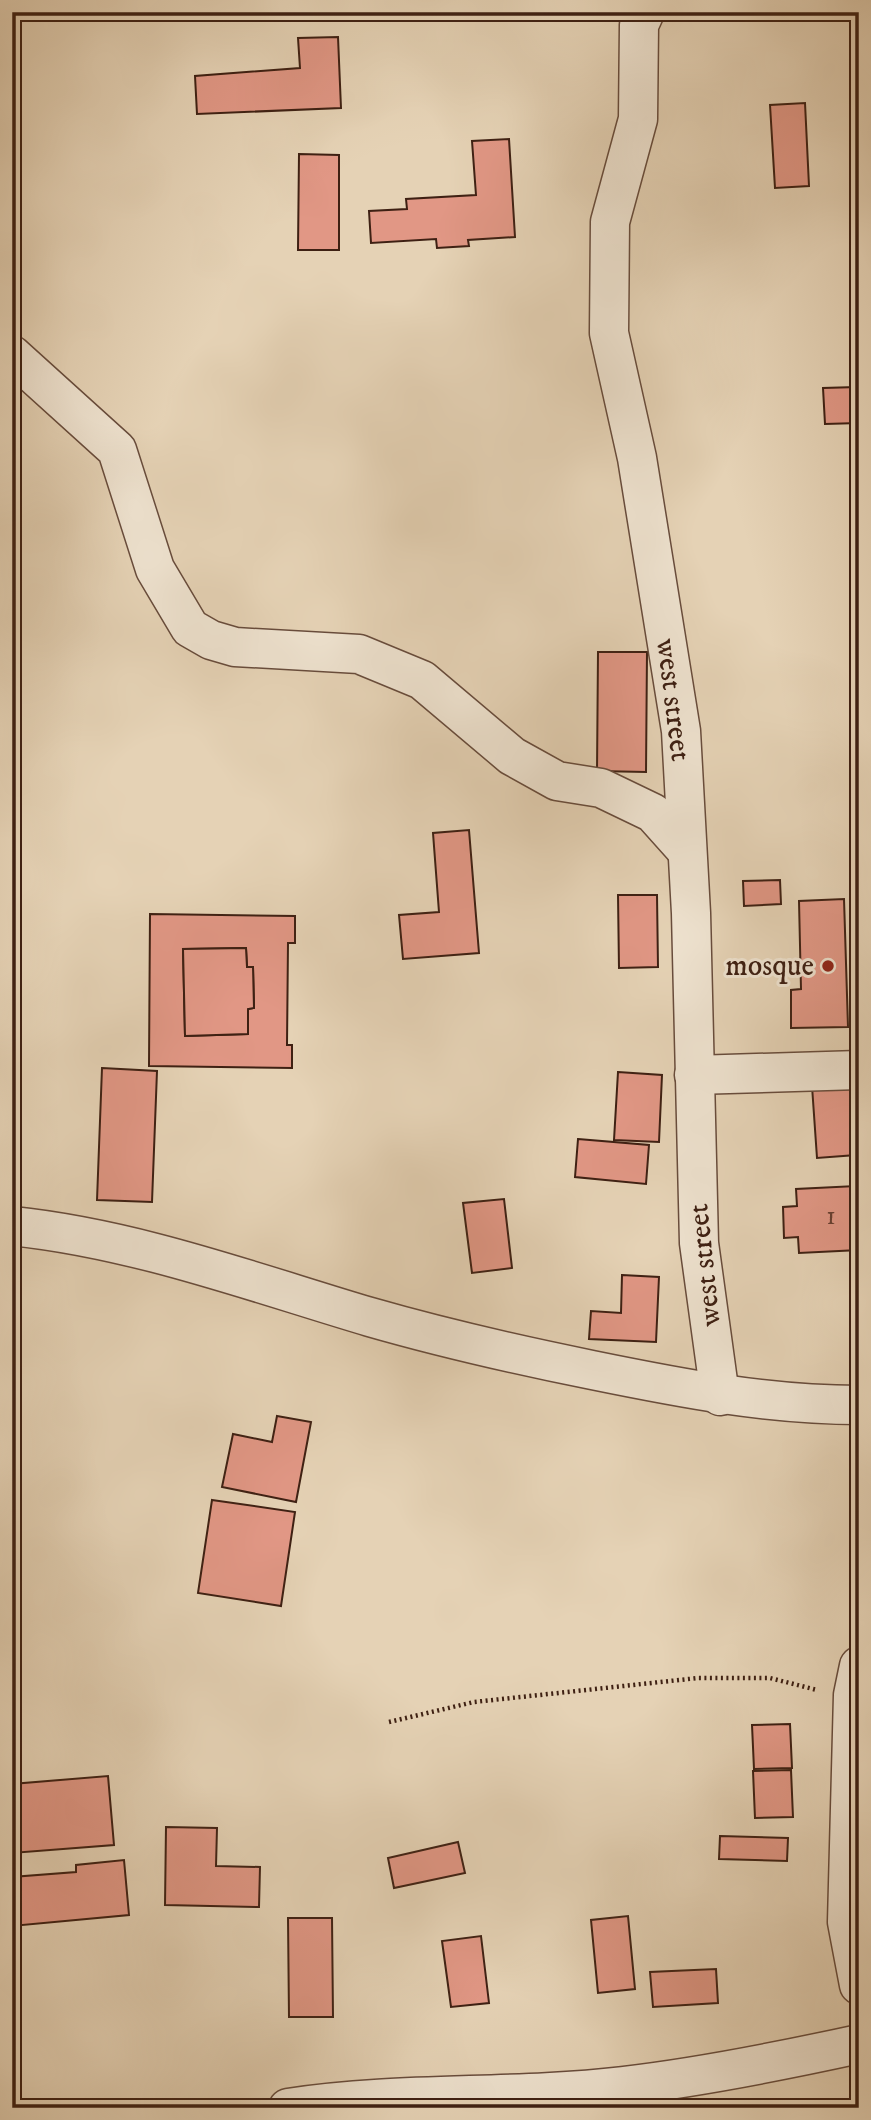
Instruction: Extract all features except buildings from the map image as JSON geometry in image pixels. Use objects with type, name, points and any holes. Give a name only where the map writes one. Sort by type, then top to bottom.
[{"type":"street","name":"west street","points":[[645,12],[639,24],[638,119],[610,222],[609,333],[637,458],[681,731],[699,1243],[720,1396]]},
{"type":"street","points":[[12,355],[117,450],[155,569],[190,628],[211,640],[234,648],[359,654],[422,680],[520,761],[557,781],[601,788],[653,813],[687,851]]},
{"type":"street","points":[[695,1075],[859,1070]]},
{"type":"street","points":[[12,1226],[75,1233],[248,1277],[371,1317],[515,1354],[720,1396],[853,1413]]},
{"type":"street","points":[[856,1680],[847,1922],[859,1985]]},
{"type":"street","points":[[288,2108],[408,2097],[621,2087],[748,2068],[859,2044]]},
{"type":"path","points":[[389,1721],[474,1702],[698,1678],[770,1678],[809,1689],[856,1680]]},
{"type":"place","name":"mosque","points":[[828,966]]}]
